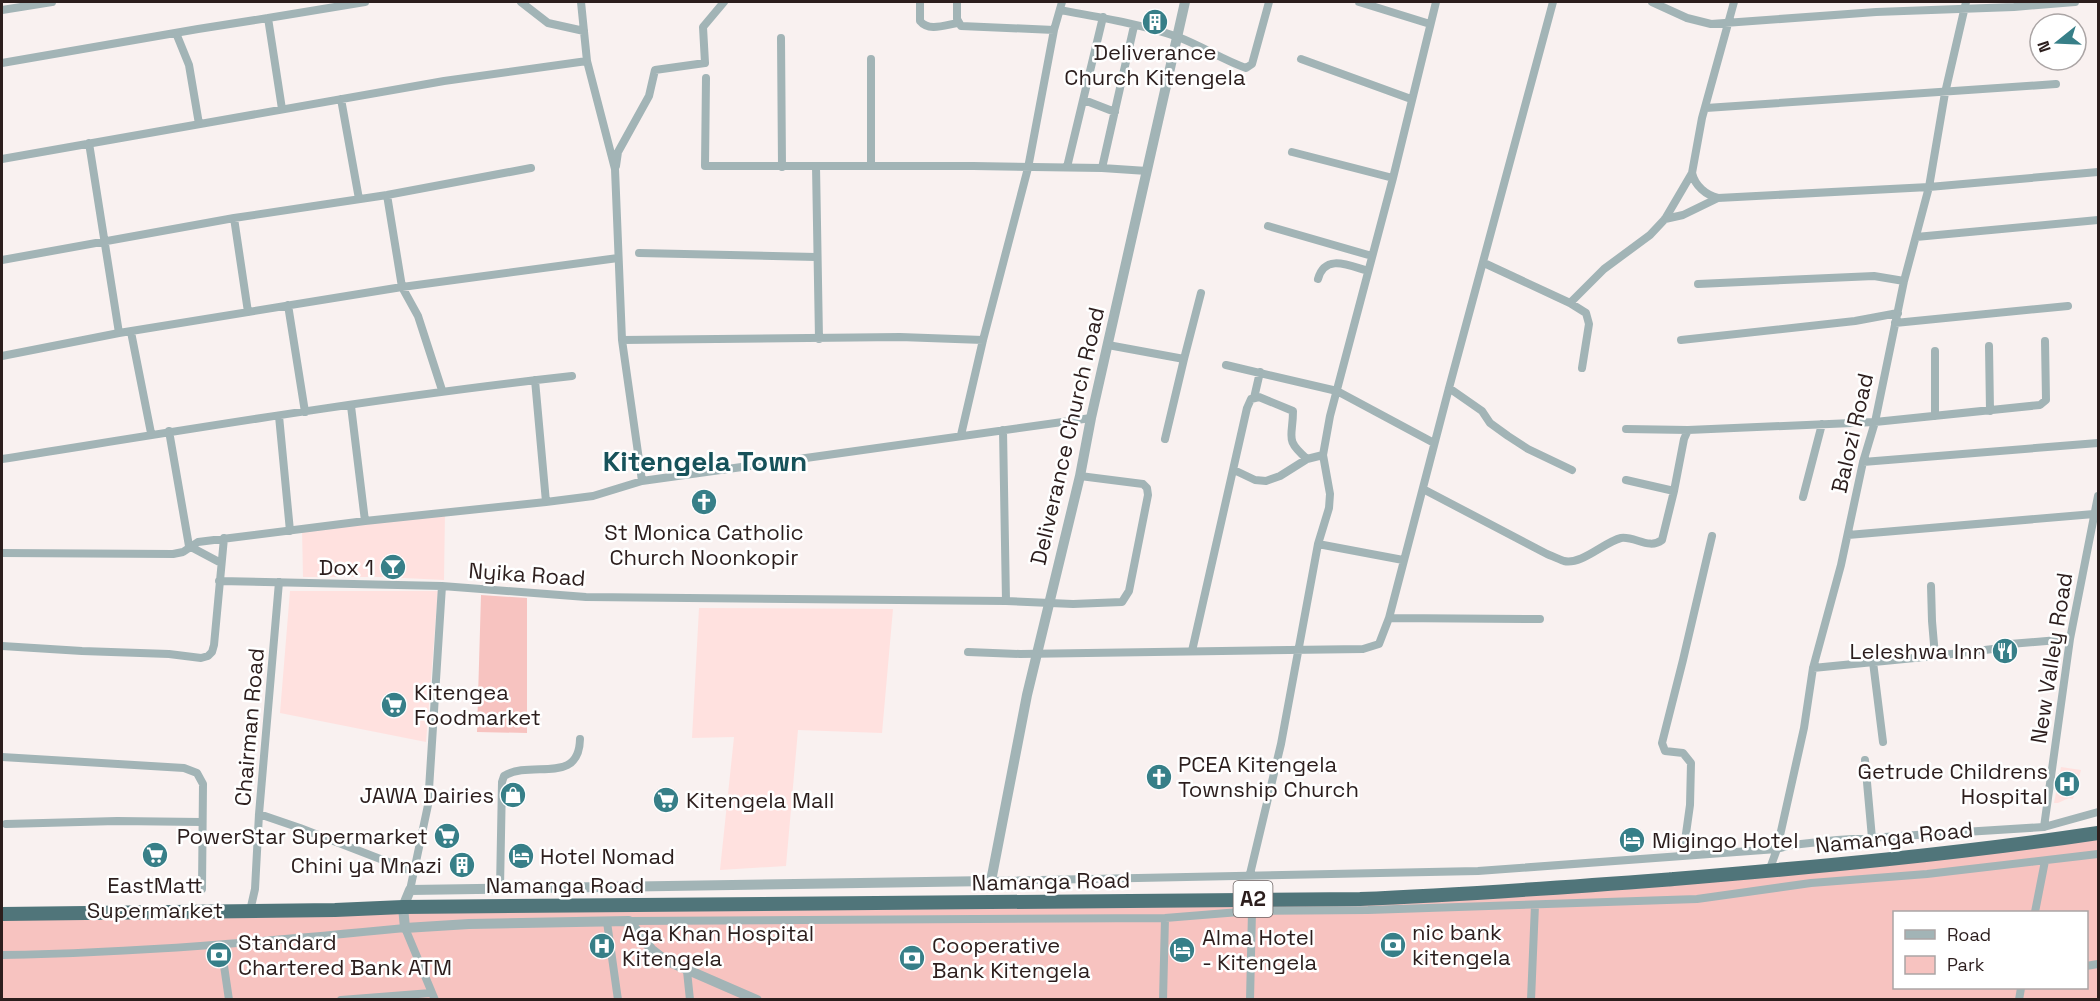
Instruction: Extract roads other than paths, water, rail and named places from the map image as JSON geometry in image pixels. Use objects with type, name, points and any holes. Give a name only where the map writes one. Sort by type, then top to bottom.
[{"type":"highway","name":"Namanga Road","points":[[2,914],[404,907],[1360,899],[1474,894],[1769,871],[2041,842],[2098,833]]},
{"type":"street","points":[[2,10],[52,2]]},
{"type":"street","points":[[2,63],[343,3],[364,2]]},
{"type":"street","points":[[521,2],[548,23],[584,31]]},
{"type":"street","points":[[581,2],[587,61],[615,169]]},
{"type":"street","points":[[642,481],[622,340],[615,169],[618,152],[649,96],[656,70],[705,63],[703,27],[724,2]]},
{"type":"street","points":[[920,2],[920,21],[924,26],[931,28],[958,23],[966,27],[1054,30]]},
{"type":"street","points":[[957,2],[958,23]]},
{"type":"street","name":"Deliverance Church Road","points":[[991,880],[1027,695],[1080,476],[1091,418],[1185,2]]},
{"type":"street","points":[[961,435],[1028,168],[1054,30],[1061,6],[1177,37],[1212,51],[1242,67],[1249,67],[1258,46],[1269,2]]},
{"type":"street","points":[[1359,2],[1430,24]]},
{"type":"street","points":[[1250,874],[1286,724],[1297,650],[1318,544],[1329,508],[1330,494],[1323,455],[1337,391],[1436,2]]},
{"type":"street","points":[[968,652],[995,654],[1297,650],[1371,648],[1379,645],[1389,618],[1553,2]]},
{"type":"street","points":[[1652,2],[1697,22],[1711,24],[1965,5],[2075,2]]},
{"type":"street","points":[[1570,303],[1604,269],[1650,235],[1665,219],[1692,172],[1702,118],[1734,2]]},
{"type":"street","name":"Balozi Road","points":[[1769,871],[1777,849],[1804,728],[1813,669],[1848,535],[1863,462],[1875,422],[1904,281],[1929,187],[1945,93],[1965,5]]},
{"type":"street","points":[[1067,167],[1103,17]]},
{"type":"street","points":[[268,18],[282,110]]},
{"type":"street","points":[[1102,168],[1134,26]]},
{"type":"street","points":[[176,33],[189,65],[200,124]]},
{"type":"street","points":[[781,38],[782,167]]},
{"type":"street","points":[[871,166],[872,59]]},
{"type":"street","points":[[1301,59],[1411,99]]},
{"type":"street","points":[[2,159],[444,81],[587,61]]},
{"type":"street","points":[[706,78],[705,166],[1067,167],[1147,171]]},
{"type":"street","points":[[1706,108],[2056,84]]},
{"type":"street","points":[[341,99],[359,199]]},
{"type":"street","points":[[1084,100],[1115,112]]},
{"type":"street","points":[[89,143],[119,333]]},
{"type":"street","points":[[1292,152],[1393,178]]},
{"type":"street","points":[[816,166],[819,339]]},
{"type":"street","points":[[2,260],[234,218],[387,195],[531,168]]},
{"type":"street","points":[[1692,172],[1693,178],[1701,188],[1718,198]]},
{"type":"street","points":[[1665,219],[1683,215],[1718,198],[1929,187],[2098,172]]},
{"type":"street","points":[[387,195],[402,287],[418,316],[442,390]]},
{"type":"street","points":[[234,218],[248,312]]},
{"type":"street","points":[[1916,237],[2098,220]]},
{"type":"street","points":[[1268,226],[1372,256]]},
{"type":"street","points":[[639,253],[816,257]]},
{"type":"street","points":[[2,356],[119,333],[288,305],[618,258]]},
{"type":"street","points":[[1318,279],[1320,271],[1332,262],[1368,271]]},
{"type":"street","points":[[1484,263],[1570,303],[1586,313],[1588,318],[1582,368]]},
{"type":"street","points":[[1698,284],[1874,276],[1904,281]]},
{"type":"street","points":[[1165,439],[1201,293]]},
{"type":"street","points":[[288,305],[304,412]]},
{"type":"street","points":[[1895,323],[2068,306]]},
{"type":"street","points":[[1681,340],[1855,321],[1898,314]]},
{"type":"street","points":[[131,332],[151,434]]},
{"type":"street","points":[[622,340],[900,337],[983,340]]},
{"type":"street","points":[[1626,429],[1688,430],[1875,422],[2044,404],[2046,400],[2045,341]]},
{"type":"street","points":[[1108,345],[1184,359]]},
{"type":"street","points":[[1989,346],[1990,411]]},
{"type":"street","points":[[1935,351],[1935,416]]},
{"type":"street","points":[[1226,365],[1337,391],[1434,443]]},
{"type":"street","points":[[1192,651],[1247,408],[1251,399],[1254,398],[1260,372]]},
{"type":"street","points":[[2,459],[442,390],[572,376]]},
{"type":"street","points":[[535,380],[546,502]]},
{"type":"street","points":[[1449,388],[1482,411],[1490,423],[1508,436],[1528,449],[1572,470]]},
{"type":"street","points":[[1254,398],[1273,402],[1293,411],[1290,440],[1307,459]]},
{"type":"street","points":[[351,406],[365,521]]},
{"type":"street","points":[[279,416],[290,531]]},
{"type":"street","points":[[2,553],[173,554],[183,552],[198,542],[224,538],[593,496],[642,481],[1091,418]]},
{"type":"street","points":[[1803,497],[1822,424]]},
{"type":"street","points":[[1003,430],[1006,601]]},
{"type":"street","points":[[1423,489],[1547,554],[1570,561],[1621,538],[1658,543],[1662,540],[1684,439],[1688,430]]},
{"type":"street","points":[[170,431],[189,546]]},
{"type":"street","points":[[1863,462],[2098,443]]},
{"type":"street","points":[[1233,470],[1255,480],[1266,481],[1280,476],[1307,459],[1323,455]]},
{"type":"street","name":"Nyika Road","points":[[219,581],[442,586],[586,597],[1117,603],[1125,600],[1129,591],[1148,495],[1147,488],[1143,484],[1080,476]]},
{"type":"street","points":[[1626,480],[1674,491]]},
{"type":"street","name":"New Valley Road","points":[[2044,827],[2070,639],[2098,500]]},
{"type":"street","points":[[1848,535],[2094,514]]},
{"type":"street","points":[[1683,855],[1690,805],[1691,763],[1683,753],[1665,751],[1662,743],[1712,536]]},
{"type":"street","points":[[2,646],[169,654],[201,658],[208,656],[212,652],[213,645],[224,538]]},
{"type":"street","points":[[1318,544],[1403,560]]},
{"type":"street","points":[[189,546],[221,564]]},
{"type":"street","name":"Chairman Road","points":[[250,911],[255,889],[259,814],[279,582]]},
{"type":"street","points":[[341,999],[433,996],[405,928],[404,907],[410,890],[428,805],[442,586]]},
{"type":"street","points":[[1931,586],[1935,656]]},
{"type":"street","points":[[1389,618],[1540,619]]},
{"type":"street","points":[[1813,669],[1993,649],[2010,644],[2070,639]]},
{"type":"street","points":[[1873,662],[1883,742]]},
{"type":"street","points":[[500,888],[504,776],[522,769],[564,768],[576,760],[580,751],[580,739]]},
{"type":"street","points":[[2,757],[190,770],[196,773],[203,784],[202,889]]},
{"type":"street","points":[[1865,760],[1872,837]]},
{"type":"street","points":[[410,890],[1478,870],[1777,849],[1792,845],[1872,837],[2044,827],[2098,812]]},
{"type":"street","points":[[259,814],[414,872]]},
{"type":"street","points":[[6,824],[117,821],[201,822]]},
{"type":"street","points":[[2,955],[116,952],[469,924],[1165,918],[1252,911],[1368,910],[1697,899],[1811,883],[2098,854]]},
{"type":"street","points":[[2035,911],[2045,861]]},
{"type":"street","points":[[980,903],[980,919]]},
{"type":"street","points":[[839,904],[842,920]]},
{"type":"street","points":[[1531,999],[1534,905]]},
{"type":"street","points":[[1250,999],[1252,911]]},
{"type":"street","points":[[1163,999],[1165,918]]},
{"type":"street","points":[[628,921],[652,950],[665,960],[753,999]]},
{"type":"street","points":[[607,922],[618,999]]},
{"type":"street","points":[[221,945],[229,999]]},
{"type":"street","points":[[687,971],[690,999]]},
{"type":"place","name":"Deliverance Church Kitengela","points":[[1155,22]]},
{"type":"place","name":"St Monica Catholic Church Noonkopir","points":[[704,502]]},
{"type":"place","name":"Dox 1","points":[[393,567]]},
{"type":"place","name":"Leleshwa Inn","points":[[2005,651]]},
{"type":"place","name":"Kitengea Foodmarket","points":[[394,705]]},
{"type":"place","name":"PCEA Kitengela Township Church","points":[[1159,777]]},
{"type":"place","name":"Getrude Childrens Hospital","points":[[2067,784]]},
{"type":"place","name":"JAWA Dairies","points":[[513,795]]},
{"type":"place","name":"Kitengela Mall","points":[[666,800]]},
{"type":"place","name":"PowerStar Supermarket","points":[[447,836]]},
{"type":"place","name":"Migingo Hotel","points":[[1632,840]]},
{"type":"place","name":"EastMatt Supermarket","points":[[155,855]]},
{"type":"place","name":"Hotel Nomad","points":[[521,856]]},
{"type":"place","name":"Chini ya Mnazi","points":[[462,865]]},
{"type":"place","name":"nic bank kitengela","points":[[1393,945]]},
{"type":"place","name":"Aga Khan Hospital Kitengela","points":[[602,946]]},
{"type":"place","name":"Alma Hotel - Kitengela","points":[[1182,950]]},
{"type":"place","name":"Standard Chartered Bank ATM","points":[[219,955]]},
{"type":"place","name":"Cooperative Bank Kitengela","points":[[912,958]]},
{"type":"district","name":"Kitengela Town","points":[[705,461]]}]
